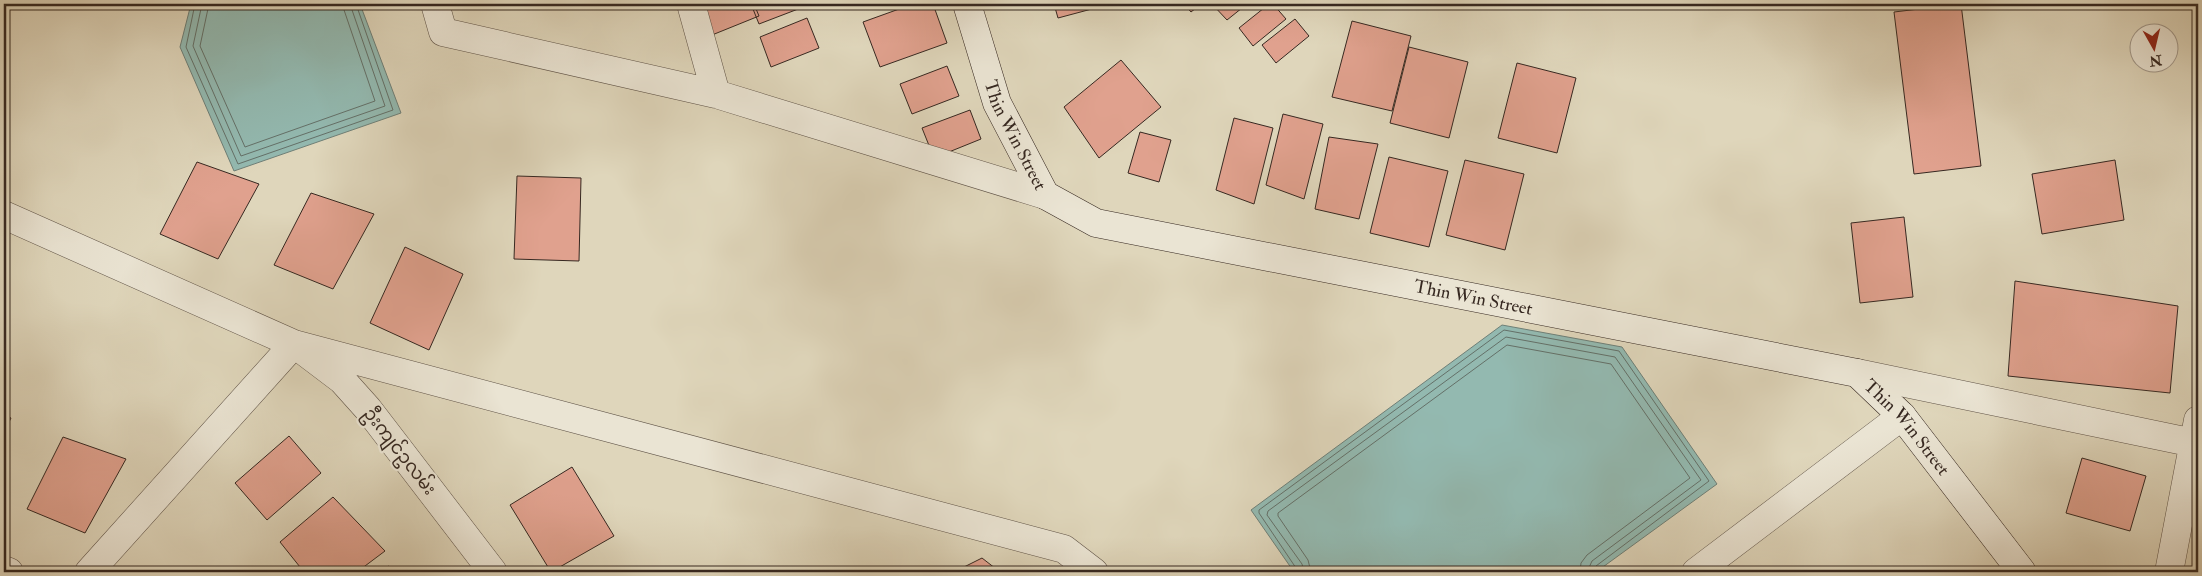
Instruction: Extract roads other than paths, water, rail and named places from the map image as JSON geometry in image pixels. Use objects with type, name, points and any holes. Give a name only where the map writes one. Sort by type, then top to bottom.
[{"type":"street","points":[[435,4],[443,32],[716,94],[1045,195]]},
{"type":"street","points":[[691,4],[716,94]]},
{"type":"street","name":"Thin Win Street","points":[[967,4],[997,103],[1045,195],[1096,223],[1857,373],[1902,416],[2022,572]]},
{"type":"street","points":[[4,215],[294,344],[1064,549],[1094,572]]},
{"type":"street","points":[[89,572],[294,344]]},
{"type":"street","name":"ဦးကျင်ဥလမ်း","points":[[294,344],[342,380],[368,409],[493,572]]},
{"type":"street","points":[[1857,373],[2196,432],[2169,572]]},
{"type":"street","points":[[1696,572],[1902,416]]},
{"type":"street","points":[[4,570],[9,572]]},
{"type":"water","points":[[191,4],[360,4],[401,113],[234,171],[180,47]]},
{"type":"water","points":[[1502,325],[1622,347],[1717,484],[1596,572],[1294,572],[1251,510]]}]
